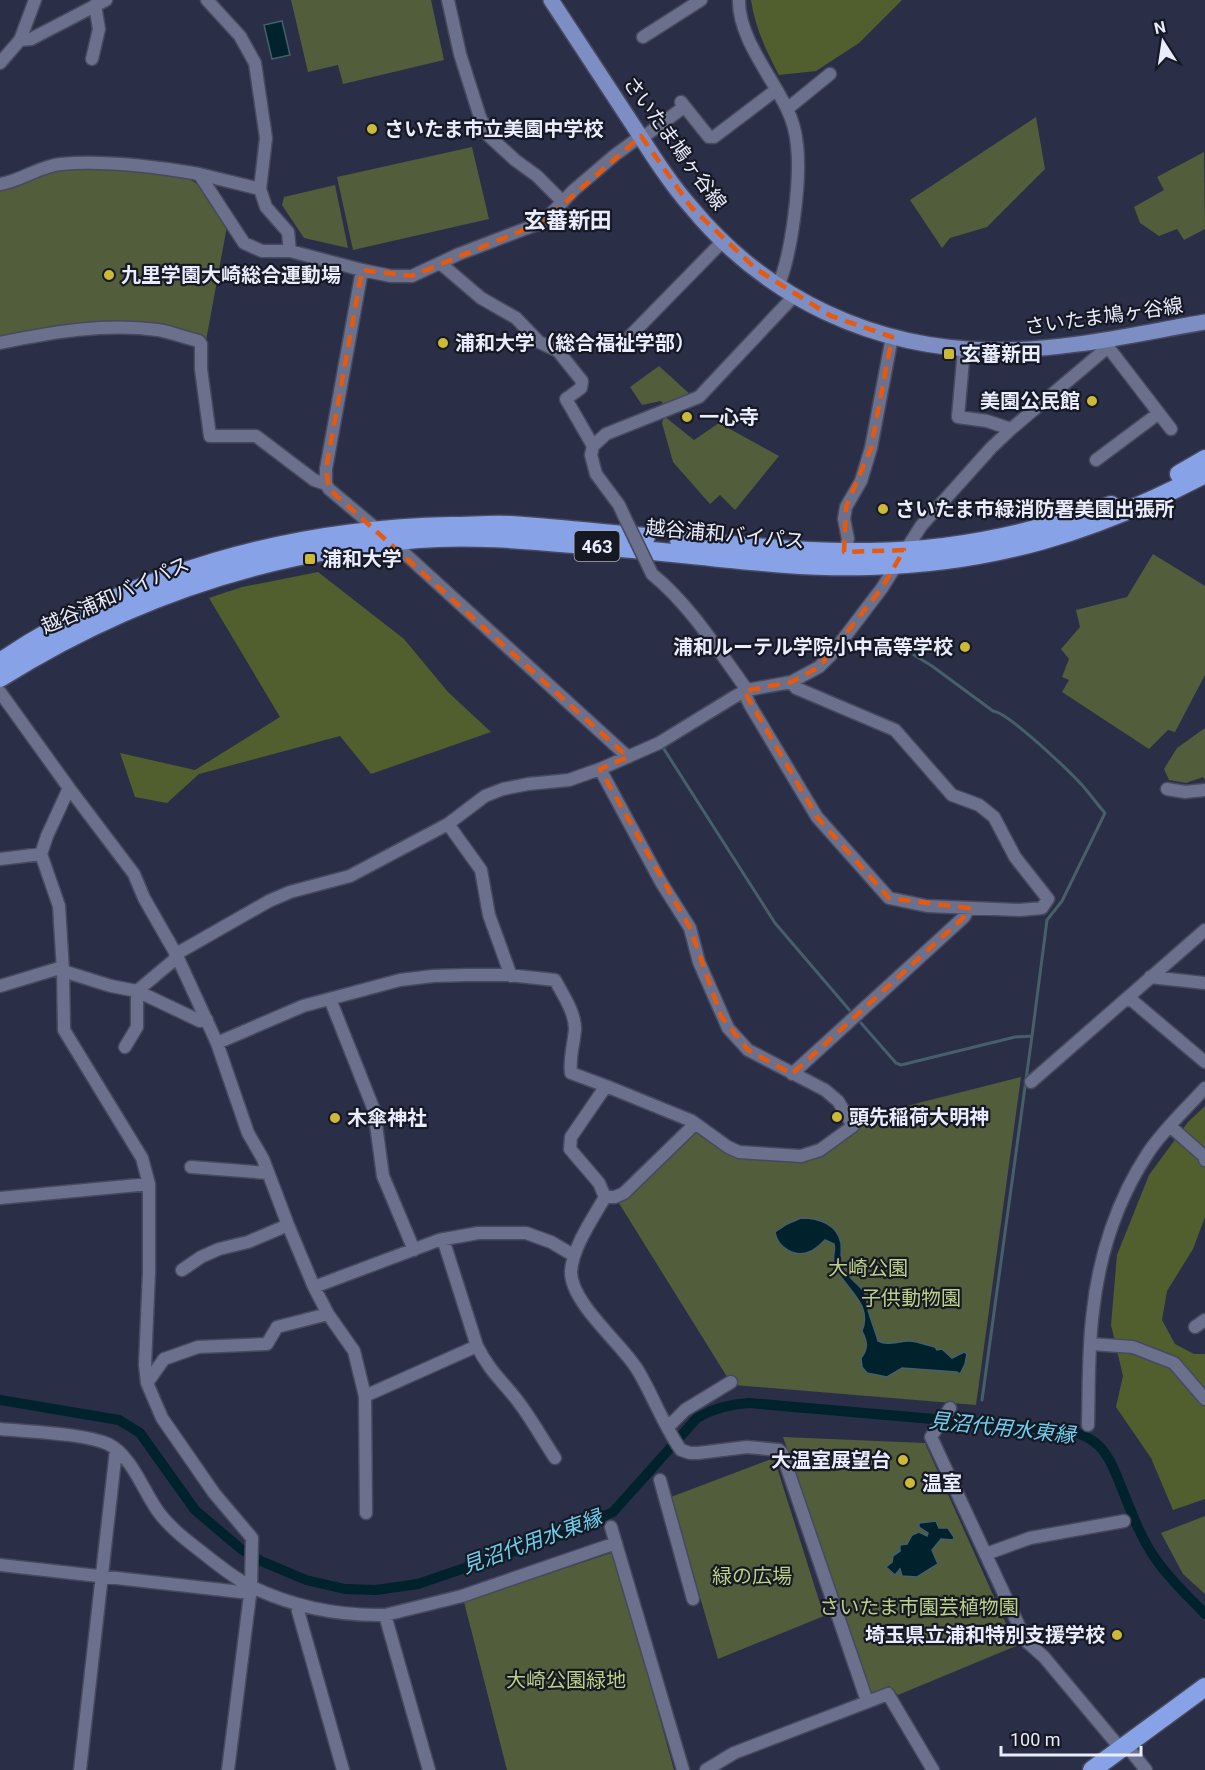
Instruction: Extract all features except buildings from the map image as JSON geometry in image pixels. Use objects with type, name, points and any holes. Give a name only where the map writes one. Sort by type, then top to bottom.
[{"type":"highway","name":"越谷浦和バイパス","points":[[0,678],[43,651],[151,600],[192,584],[275,561],[318,552],[419,539],[470,538],[660,551],[797,564],[867,566],[931,548],[1006,537],[1053,525],[1130,498],[1205,459]]},
{"type":"highway","name":"越谷浦和バイパス","points":[[0,662],[33,640],[75,617],[189,570],[277,545],[377,529],[508,525],[767,548],[900,557],[969,557],[1037,543],[1120,515],[1205,474]]},
{"type":"highway","points":[[1092,1770],[1205,1687]]},
{"type":"main road","name":"さいたま鳩ヶ谷線","points":[[551,0],[691,207],[723,241],[778,286],[850,324],[892,337],[964,349],[1023,350],[1108,343],[1205,322]]},
{"type":"street","points":[[0,63],[21,40],[35,0]]},
{"type":"street","points":[[207,0],[240,36],[255,63],[266,138],[260,189],[266,207],[288,232],[290,251]]},
{"type":"street","points":[[448,0],[460,54],[480,117],[489,136],[537,176],[563,202]]},
{"type":"street","points":[[643,37],[701,0]]},
{"type":"street","points":[[739,0],[742,21],[754,49],[787,109],[797,144],[797,180],[789,255],[778,286]]},
{"type":"street","points":[[21,40],[31,39],[100,3],[99,29],[92,59]]},
{"type":"street","points":[[787,109],[830,74]]},
{"type":"street","points":[[199,174],[244,243],[262,251],[290,251],[391,276],[412,276],[459,254],[543,222],[615,155],[641,136],[646,135],[683,104],[709,137],[714,137],[776,90]]},
{"type":"street","points":[[0,184],[43,168],[61,164],[106,164],[199,174],[260,189]]},
{"type":"street","points":[[632,335],[723,241]]},
{"type":"street","points":[[441,263],[481,298],[516,318],[538,342],[558,351],[582,381],[580,388],[566,399],[593,446]]},
{"type":"street","points":[[362,270],[326,469],[326,484],[363,520],[392,542],[628,758]]},
{"type":"street","points":[[791,682],[796,688],[895,730],[952,795],[979,805],[994,817],[1015,858],[1048,899],[1042,908],[1020,910],[927,906],[889,898],[817,817],[780,756],[746,691],[687,607],[672,590],[652,574],[619,505],[596,474],[591,454],[593,446],[606,434],[699,397],[794,296]]},
{"type":"street","points":[[0,343],[57,331],[98,329],[159,330],[199,341],[210,436],[256,436],[314,480],[326,484]]},
{"type":"street","points":[[845,552],[848,539],[844,519],[846,507],[861,481],[871,448],[892,337]]},
{"type":"street","points":[[137,991],[174,960],[176,954],[269,901],[290,892],[350,876],[448,824],[485,796],[503,789],[528,784],[569,780],[600,769],[659,742],[746,691],[791,682],[819,667],[831,655],[882,588],[921,525],[1011,429],[1108,343],[1171,429]]},
{"type":"street","points":[[964,349],[958,417],[1000,424],[1011,429]]},
{"type":"street","points":[[1096,460],[1159,413]]},
{"type":"street","points":[[0,693],[134,874],[207,1020],[248,1134],[268,1173],[314,1287],[328,1314],[354,1351],[365,1396],[366,1513]]},
{"type":"street","points":[[217,1043],[303,1006],[400,980],[433,976],[511,976],[555,980],[574,1018],[571,1073],[695,1124],[728,1148],[739,1152],[801,1156],[819,1150],[853,1125],[838,1101],[825,1090],[748,1050],[728,1028],[703,972],[690,928],[661,882],[600,769]]},
{"type":"street","points":[[69,788],[46,836],[41,854],[59,906],[64,1030],[142,1158],[149,1184],[149,1272],[145,1365],[147,1383],[162,1418],[214,1493],[252,1538],[250,1590],[228,1770]]},
{"type":"street","points":[[1167,789],[1185,792],[1205,790]]},
{"type":"street","points":[[448,824],[481,870],[489,915],[511,976]]},
{"type":"street","points":[[0,859],[41,854]]},
{"type":"street","points":[[792,1074],[964,917],[969,908]]},
{"type":"street","points":[[1031,1082],[1205,930]]},
{"type":"street","points":[[0,986],[63,969],[111,986],[137,991],[200,1021],[207,1020]]},
{"type":"street","points":[[1150,977],[1205,983]]},
{"type":"street","points":[[125,1047],[137,1027],[137,991]]},
{"type":"street","points":[[1128,997],[1205,1062]]},
{"type":"street","points":[[330,999],[374,1110],[383,1176],[414,1250]]},
{"type":"street","points":[[605,1197],[599,1183],[570,1149],[569,1143],[606,1086]]},
{"type":"street","points":[[1088,1425],[1092,1311],[1099,1272],[1111,1228],[1137,1170],[1149,1151],[1205,1088]]},
{"type":"street","points":[[605,1197],[615,1197],[624,1193],[695,1124]]},
{"type":"street","points":[[1171,1127],[1204,1156],[1205,1160]]},
{"type":"street","points":[[191,1167],[268,1173]]},
{"type":"street","points":[[0,1198],[149,1184]]},
{"type":"street","points":[[605,1197],[573,1255],[571,1272],[577,1293],[636,1367],[685,1450],[747,1447],[779,1450],[782,1453],[867,1701]]},
{"type":"street","points":[[182,1270],[201,1257],[219,1249],[248,1242],[288,1225]]},
{"type":"street","points":[[314,1287],[443,1239],[478,1233],[526,1233],[551,1242],[573,1255]]},
{"type":"street","points":[[443,1239],[477,1346],[501,1383],[514,1395],[555,1458]]},
{"type":"street","points":[[147,1383],[164,1359],[198,1347],[267,1344],[277,1327],[328,1314]]},
{"type":"street","points":[[1091,1344],[1133,1347],[1174,1363],[1205,1399]]},
{"type":"street","points":[[365,1396],[477,1346]]},
{"type":"street","points":[[671,1427],[685,1410],[731,1382]]},
{"type":"street","points":[[950,1408],[931,1437],[1026,1641],[1044,1657],[1146,1770]]},
{"type":"street","points":[[0,1429],[92,1439],[110,1445],[117,1450],[138,1478],[157,1510],[171,1527],[250,1590]]},
{"type":"street","points":[[80,1770],[117,1450]]},
{"type":"street","points":[[660,1480],[693,1599]]},
{"type":"street","points":[[986,1554],[1030,1538],[1124,1521]]},
{"type":"street","points":[[611,1527],[683,1770]]},
{"type":"street","points":[[0,1565],[250,1590],[299,1605],[344,1613],[385,1615],[462,1596],[616,1543]]},
{"type":"street","points":[[299,1605],[298,1611],[343,1770]]},
{"type":"street","points":[[385,1615],[429,1770]]},
{"type":"street","points":[[706,1770],[734,1753],[888,1694],[933,1770]]},
{"type":"highlighted area","points":[[641,136],[691,207],[756,269],[831,316],[892,337],[871,448],[846,507],[844,552],[904,550],[882,588],[819,667],[791,682],[744,691],[817,817],[889,898],[969,908],[964,917],[792,1074],[748,1050],[721,1016],[690,928],[600,769],[628,757],[329,489],[326,469],[362,270],[412,276],[543,222]]},
{"type":"green space","points":[[291,0],[431,0],[444,60],[343,84],[338,65],[308,72]]},
{"type":"green space","points":[[751,0],[902,0],[859,43],[816,71],[779,75],[762,39]]},
{"type":"green space","points":[[1036,117],[1045,169],[987,227],[950,238],[942,248],[910,200]]},
{"type":"green space","points":[[472,147],[489,219],[353,250],[337,177]]},
{"type":"green space","points":[[1204,152],[1205,229],[1184,240],[1177,229],[1159,236],[1140,223],[1134,207],[1164,190],[1157,177]]},
{"type":"green space","name":"九里学園大崎総合運動場","points":[[59,169],[116,170],[186,177],[202,187],[227,226],[206,341],[160,325],[54,326],[0,337],[0,189],[41,173]]},
{"type":"green space","points":[[335,185],[348,248],[304,238],[282,205],[284,197]]},
{"type":"green space","points":[[659,366],[692,396],[666,408],[661,401],[642,405],[630,387]]},
{"type":"green space","points":[[664,416],[694,440],[719,423],[779,456],[735,510],[720,495],[710,504],[673,462],[662,423]]},
{"type":"green space","points":[[1153,554],[1205,586],[1205,675],[1175,732],[1168,730],[1149,749],[1062,692],[1069,680],[1062,677],[1069,659],[1061,649],[1080,627],[1076,610],[1127,597]]},
{"type":"green space","points":[[318,572],[404,639],[448,692],[491,732],[371,774],[340,736],[199,774],[167,803],[135,797],[120,753],[195,770],[280,717],[209,598],[242,587]]},
{"type":"green space","points":[[1205,728],[1205,780],[1203,777],[1186,783],[1169,780],[1164,769],[1177,748]]},
{"type":"green space","name":"大崎公園","points":[[1021,1077],[976,1405],[734,1385],[617,1200],[691,1131],[698,1130],[727,1150],[821,1152],[864,1125],[863,1117]]},
{"type":"green space","points":[[1205,1106],[1205,1217],[1193,1249],[1167,1291],[1162,1320],[1175,1344],[1194,1354],[1205,1354],[1205,1499],[1173,1510],[1151,1458],[1116,1407],[1123,1376],[1111,1325],[1117,1255],[1149,1175],[1188,1122]]},
{"type":"green space","name":"さいたま市園芸植物園","points":[[783,1437],[925,1443],[1016,1646],[898,1695],[889,1686],[871,1693]]},
{"type":"green space","name":"緑の広場","points":[[774,1458],[824,1616],[718,1659],[671,1497]]},
{"type":"green space","points":[[1205,1516],[1205,1594],[1183,1574],[1161,1533]]},
{"type":"green space","name":"大崎公園緑地","points":[[614,1552],[674,1770],[507,1770],[464,1602]]},
{"type":"water","points":[[282,21],[290,55],[272,59],[264,25]]},
{"type":"water","points":[[801,1218],[821,1221],[836,1231],[841,1243],[843,1268],[866,1296],[878,1341],[918,1342],[935,1347],[937,1350],[942,1349],[952,1358],[964,1352],[967,1354],[960,1374],[902,1368],[887,1377],[867,1373],[862,1367],[861,1358],[866,1344],[862,1331],[865,1321],[864,1312],[838,1272],[834,1260],[834,1244],[825,1240],[811,1251],[798,1254],[783,1247],[776,1237],[775,1232]]},
{"type":"water","points":[[936,1521],[939,1528],[948,1528],[954,1537],[953,1540],[941,1539],[932,1550],[938,1564],[917,1577],[902,1576],[900,1569],[895,1575],[886,1567],[892,1562],[893,1556],[900,1551],[900,1545],[907,1544],[912,1535],[919,1532],[927,1536],[928,1533],[919,1527],[919,1523]]},
{"type":"waterway","points":[[914,655],[993,711],[1012,721],[1075,778],[1105,813],[1062,901],[1047,920],[1032,1036]]},
{"type":"waterway","points":[[662,746],[775,923],[852,1013]]},
{"type":"waterway","points":[[861,1023],[896,1063],[901,1065],[1015,1037],[1032,1036],[982,1400]]},
{"type":"waterway","name":"見沼代用水東縁","points":[[0,1400],[119,1420],[140,1433],[195,1510],[241,1549],[261,1561],[306,1580],[345,1589],[376,1590],[418,1584],[564,1534],[613,1512],[697,1418],[728,1406],[749,1403],[1071,1431],[1096,1443],[1107,1456],[1137,1526],[1150,1550],[1166,1573],[1205,1614]]},
{"type":"waterway","name":"見沼代用水東縁","points":[[978,1423],[979,1418]]},
{"type":"place","name":"さいたま市立美園中学校","points":[[372,129]]},
{"type":"place","name":"九里学園大崎総合運動場","points":[[109,275]]},
{"type":"place","name":"浦和大学（総合福祉学部）","points":[[443,343]]},
{"type":"place","name":"玄蕃新田","points":[[949,354]]},
{"type":"place","name":"美園公民館","points":[[1092,401]]},
{"type":"place","name":"一心寺","points":[[687,417]]},
{"type":"place","name":"さいたま市緑消防署美園出張所","points":[[883,509]]},
{"type":"place","name":"浦和大学","points":[[310,559]]},
{"type":"place","name":"浦和ルーテル学院小中高等学校","points":[[965,647]]},
{"type":"place","name":"頭先稲荷大明神","points":[[837,1117]]},
{"type":"place","name":"木傘神社","points":[[335,1118]]},
{"type":"place","name":"大温室展望台","points":[[903,1460]]},
{"type":"place","name":"温室","points":[[910,1483]]},
{"type":"place","name":"埼玉県立浦和特別支援学校","points":[[1117,1635]]},
{"type":"district","name":"玄蕃新田","points":[[568,220]]},
{"type":"park label","name":"子供動物園","points":[[911,1298]]}]
